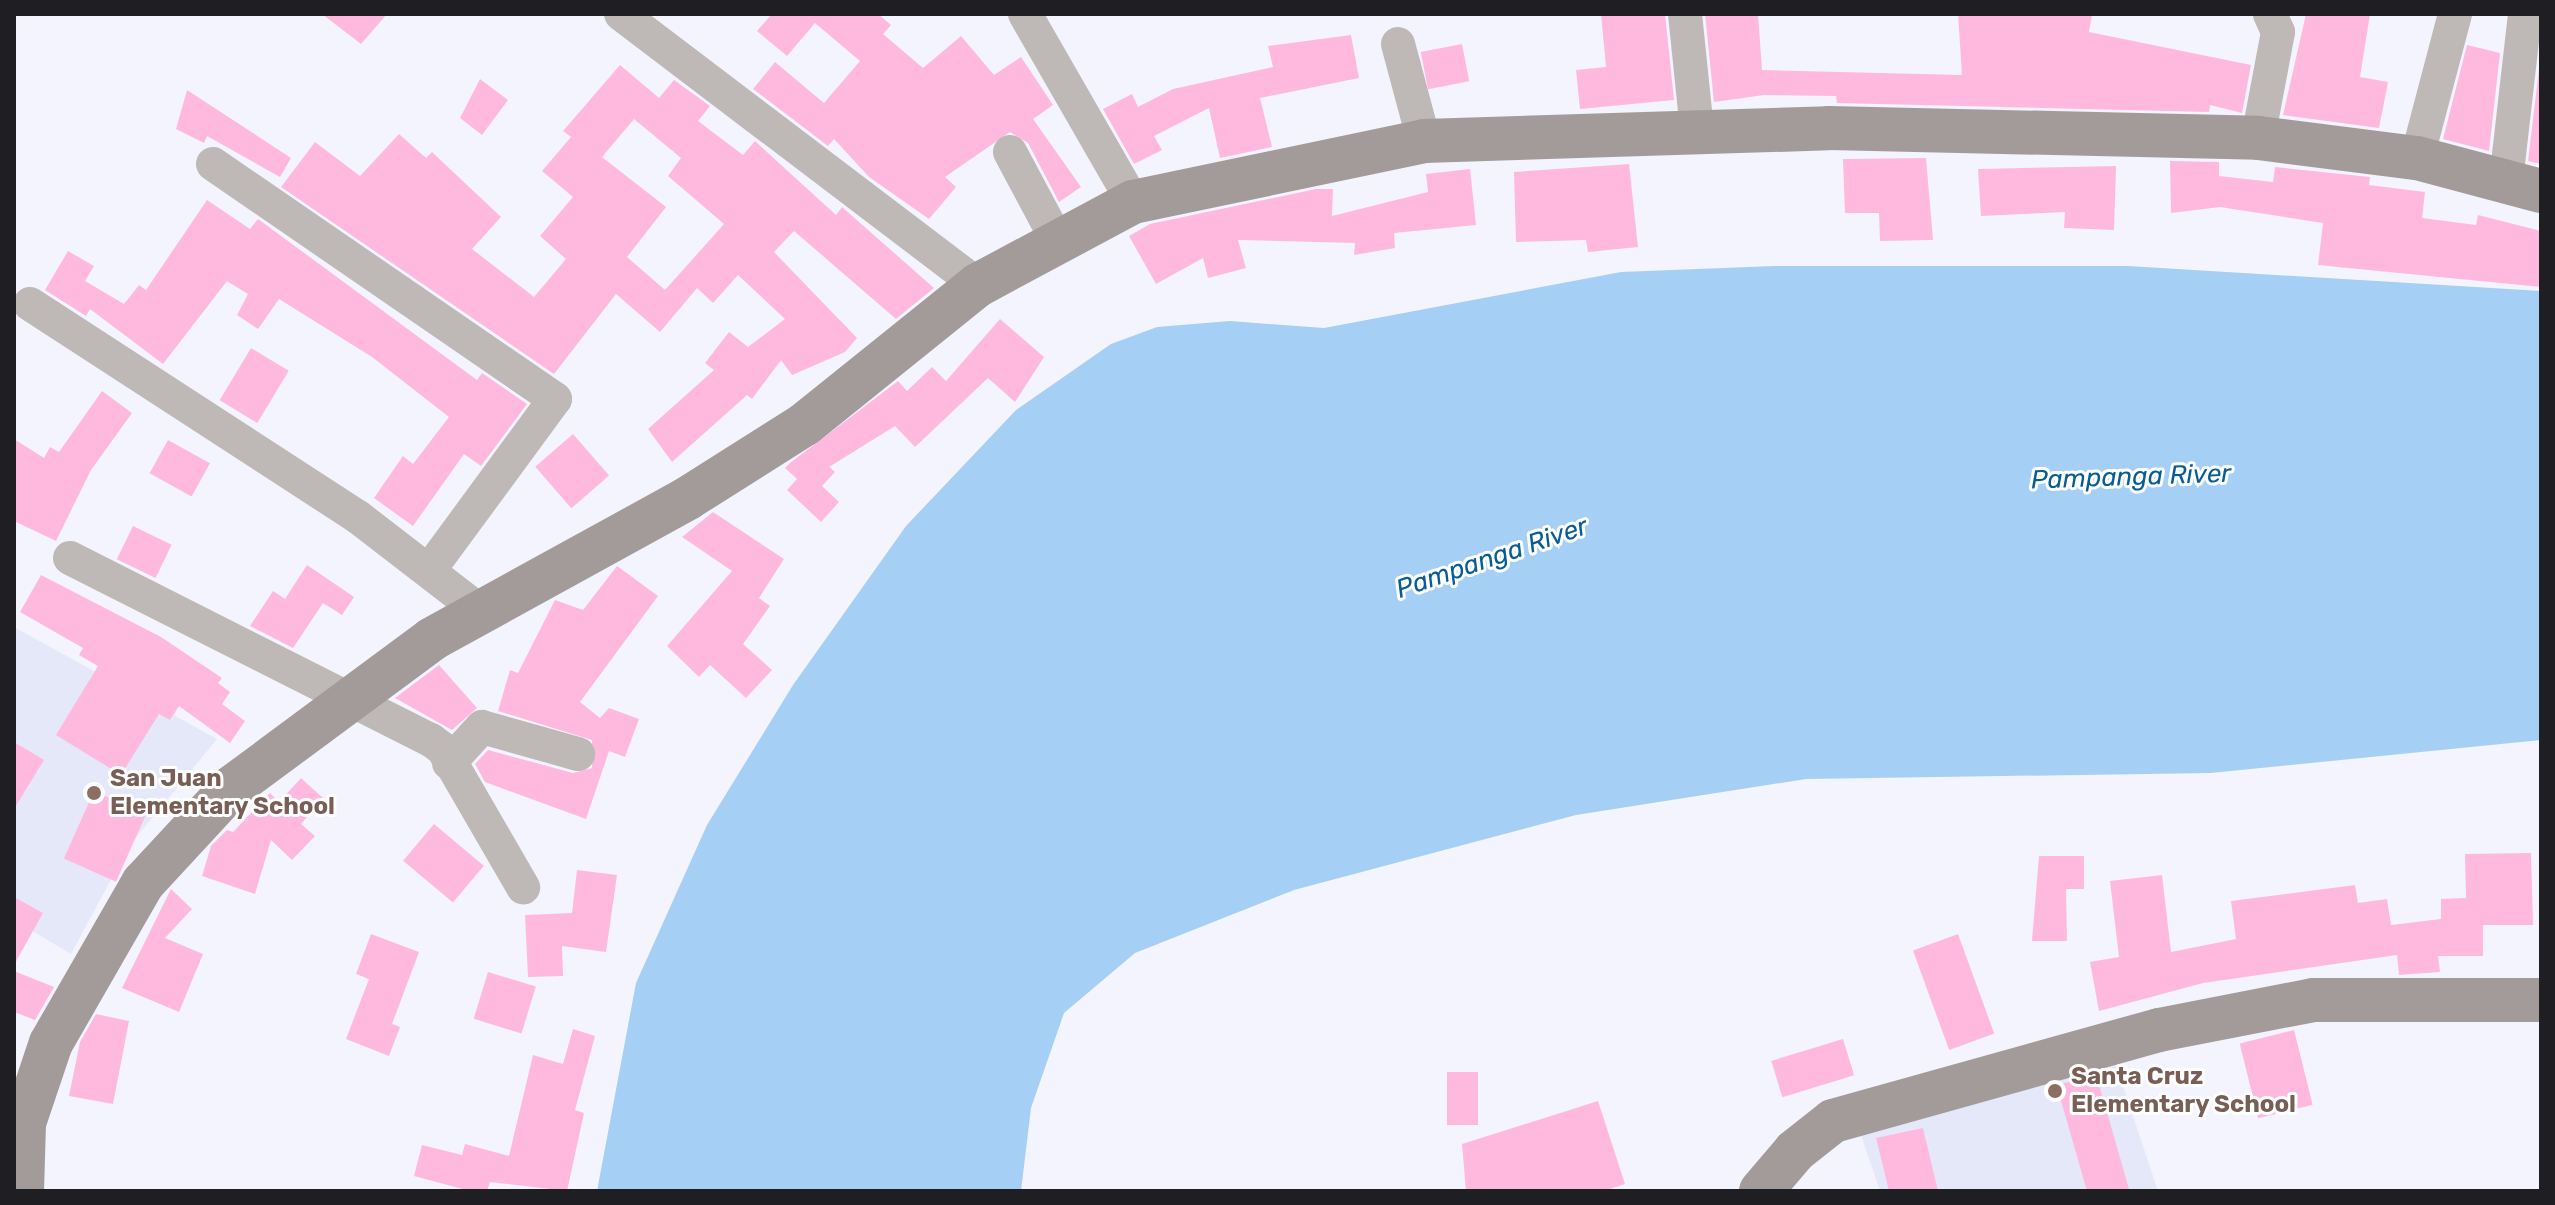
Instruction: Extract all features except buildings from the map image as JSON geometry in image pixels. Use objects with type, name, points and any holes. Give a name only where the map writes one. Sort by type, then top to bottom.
[{"type":"street","points":[[621,14],[978,285]]},
{"type":"street","points":[[1025,14],[1133,202]]},
{"type":"street","points":[[1685,14],[1697,131]]},
{"type":"street","points":[[2258,138],[2278,32],[2270,14]]},
{"type":"street","points":[[2417,158],[2455,14]]},
{"type":"street","points":[[22,1191],[24,1123],[41,1069],[143,883],[231,788],[351,696],[480,611],[688,498],[805,424],[978,285],[1056,238],[1133,202],[1424,141],[1697,131],[2013,128],[2258,138],[2417,158],[2524,186],[2525,14]]},
{"type":"street","points":[[1398,44],[1424,141]]},
{"type":"street","points":[[1010,152],[1056,238]]},
{"type":"street","points":[[213,164],[555,399],[430,569]]},
{"type":"street","points":[[30,304],[430,569],[480,611]]},
{"type":"street","points":[[70,558],[351,696],[431,740],[449,763],[523,887]]},
{"type":"street","points":[[449,763],[482,727],[578,754]]},
{"type":"street","points":[[1761,1191],[1795,1151],[1833,1121],[2159,1030],[2313,1000],[2541,1000]]},
{"type":"shaded area","name":"San Juan Elementary School","points":[[14,627],[217,739],[129,846],[71,954],[14,920]]},
{"type":"shaded area","name":"Santa Cruz Elementary School","points":[[2113,1056],[2158,1191],[1880,1191],[1858,1126]]},
{"type":"water","name":"Pampanga River","points":[[1774,266],[2128,266],[2541,291],[2541,740],[2211,773],[1806,779],[1576,815],[1294,890],[1135,953],[1064,1013],[1031,1108],[1021,1191],[597,1191],[636,983],[707,825],[793,685],[906,526],[1016,410],[1111,344],[1157,327],[1230,321],[1324,328],[1621,272]]},
{"type":"place","name":"San Juan Elementary School","points":[[94,793]]},
{"type":"place","name":"Santa Cruz Elementary School","points":[[2055,1091]]}]
